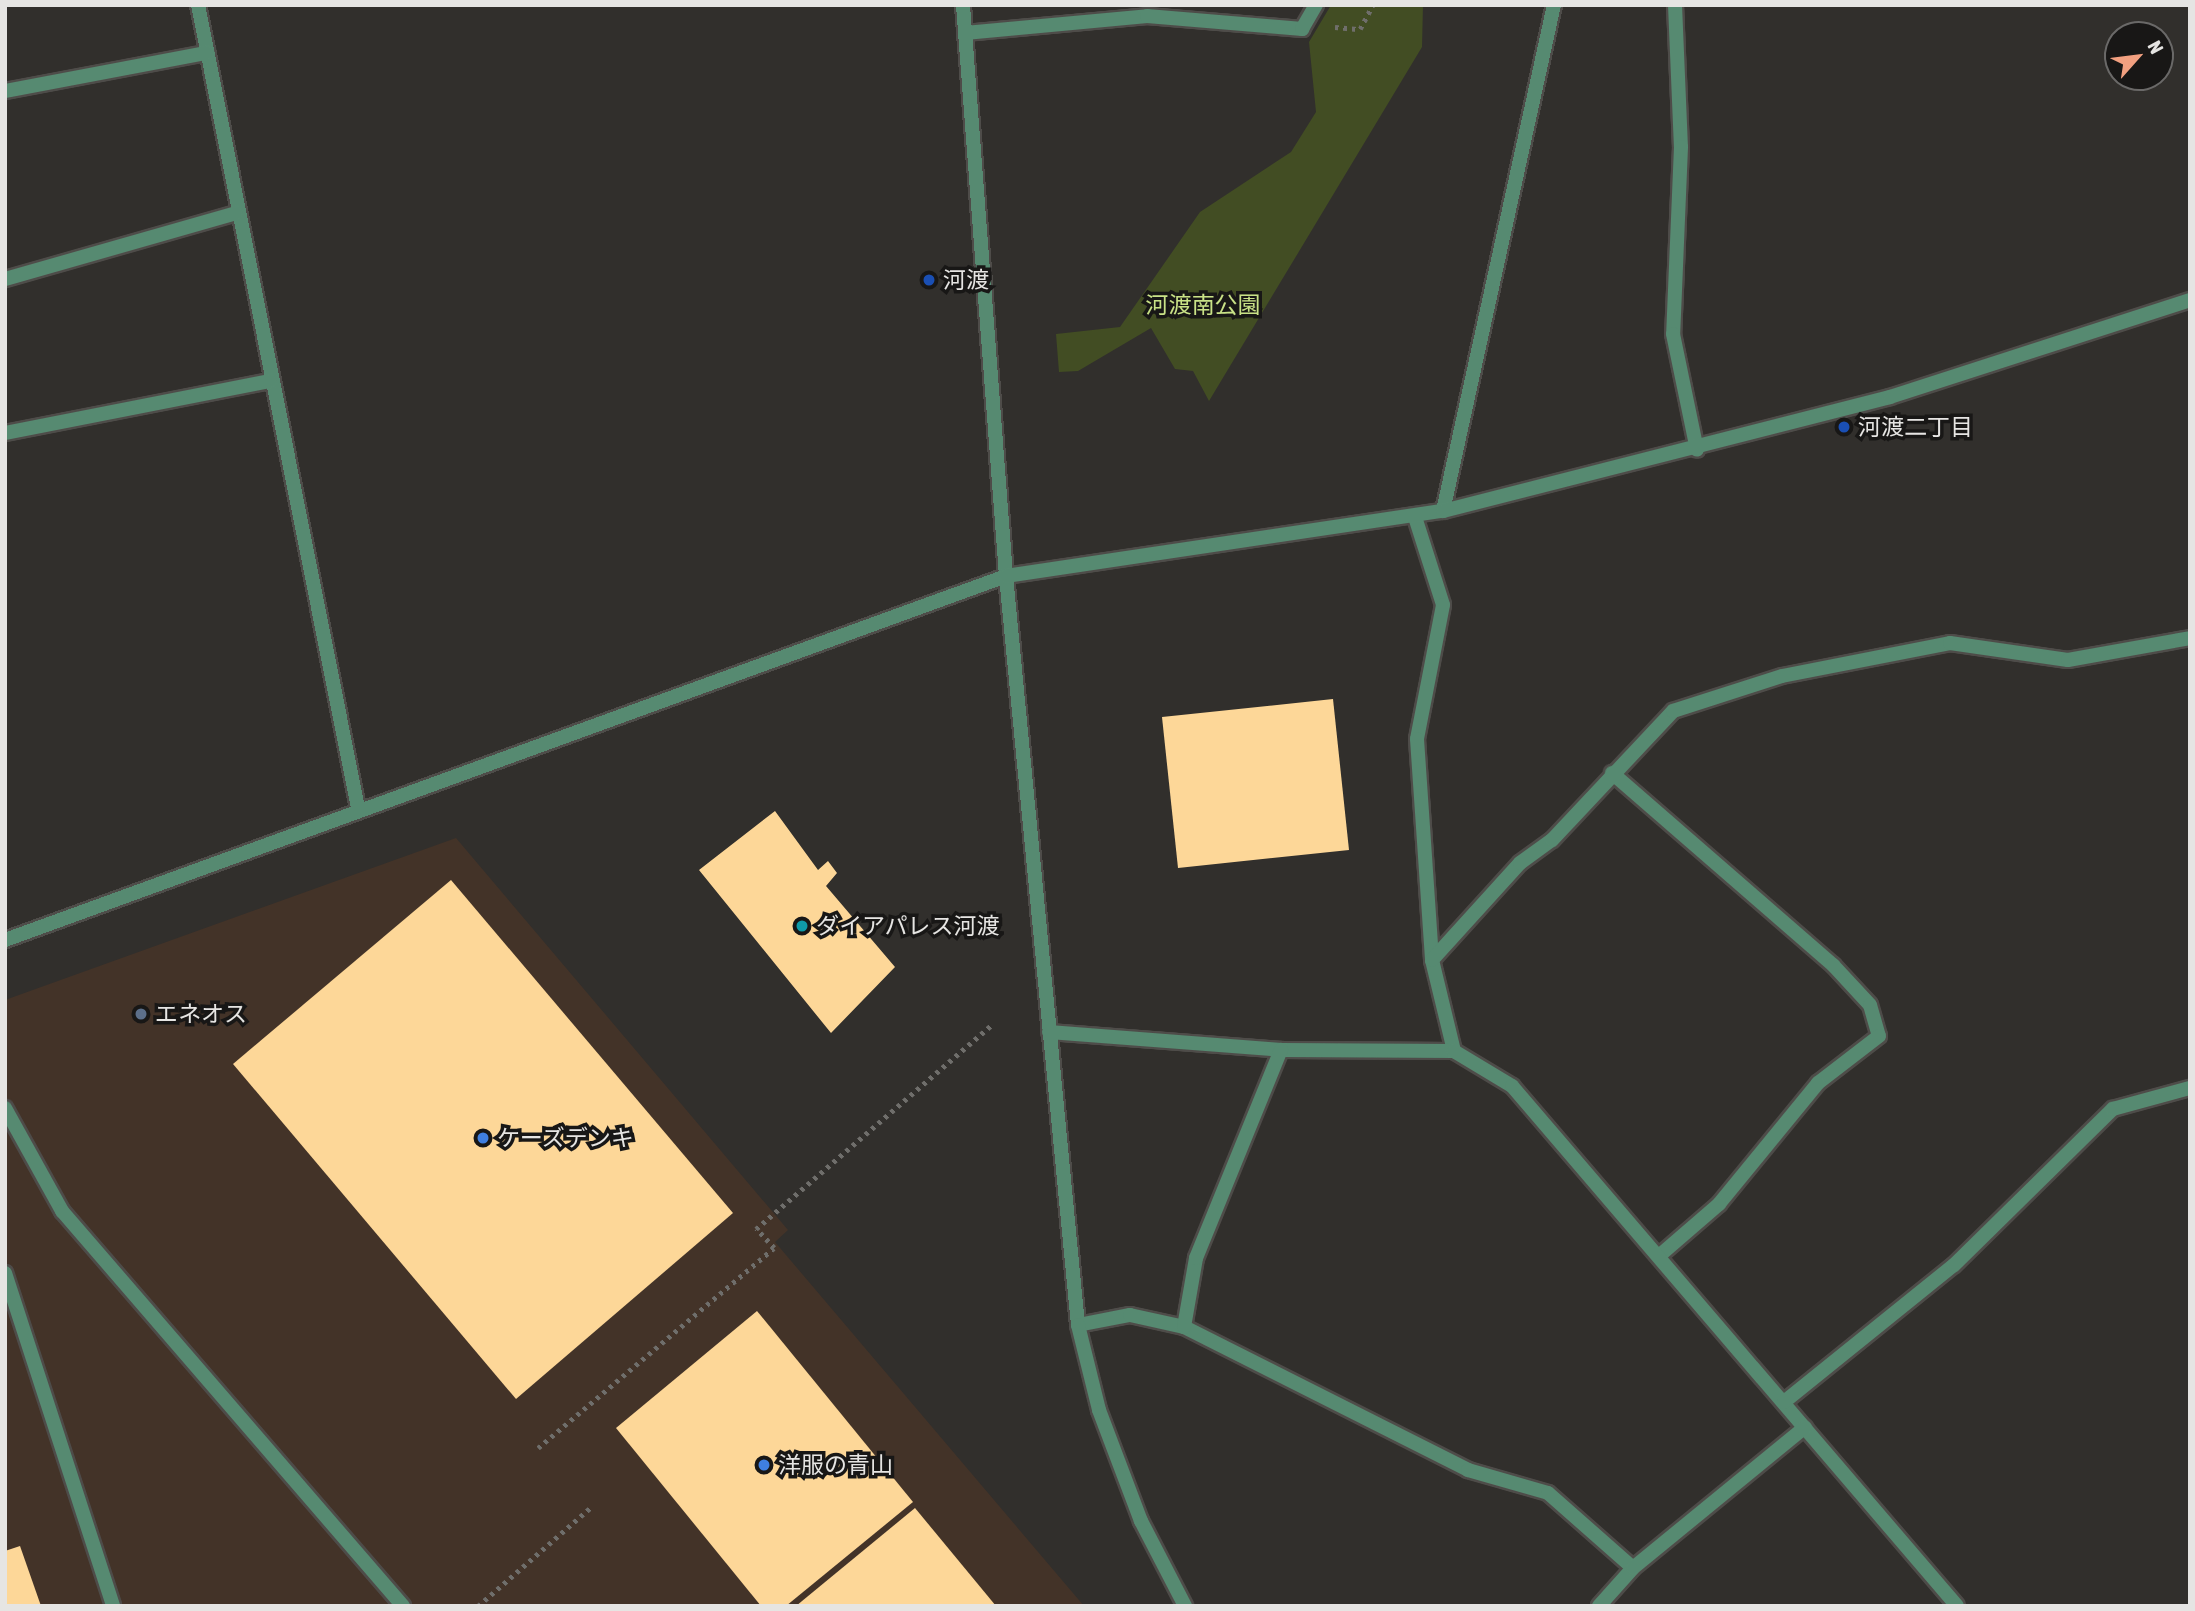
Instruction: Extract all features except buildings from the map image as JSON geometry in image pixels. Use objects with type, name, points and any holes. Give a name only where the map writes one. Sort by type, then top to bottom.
[{"type":"street","points":[[198,5],[236,213],[358,808]]},
{"type":"street","points":[[963,5],[1006,576],[1078,1325],[1099,1410],[1136,1509],[1185,1606]]},
{"type":"street","points":[[965,33],[1147,16],[1305,25],[1316,5]]},
{"type":"street","points":[[1443,511],[1554,5]]},
{"type":"street","points":[[1675,5],[1681,148],[1673,334],[1697,450]]},
{"type":"street","points":[[5,91],[207,53]]},
{"type":"street","points":[[5,279],[236,213]]},
{"type":"street","points":[[5,940],[358,808],[1006,576],[1443,511],[1697,450],[1890,397],[2190,300]]},
{"type":"street","points":[[5,433],[270,381]]},
{"type":"street","points":[[1415,517],[1443,605],[1417,739],[1433,960],[1454,1051]]},
{"type":"street","points":[[1433,960],[1520,863],[1552,840],[1612,773],[1673,712],[1782,676],[1950,643],[2068,660],[2190,638]]},
{"type":"street","points":[[1612,773],[1833,965],[1870,1005],[1879,1036],[1818,1083],[1719,1203],[1658,1256]]},
{"type":"street","points":[[1049,1032],[1280,1050],[1454,1051],[1512,1086],[1957,1606]]},
{"type":"street","points":[[1184,1327],[1196,1258],[1280,1050]]},
{"type":"street","points":[[1784,1402],[1954,1265],[2113,1108],[2190,1088]]},
{"type":"street","points":[[6,1112],[62,1211],[403,1606]]},
{"type":"street","points":[[5,1273],[113,1606]]},
{"type":"street","points":[[1078,1325],[1130,1315],[1184,1327],[1468,1470],[1548,1493],[1633,1568]]},
{"type":"street","points":[[1598,1606],[1633,1568],[1805,1427]]},
{"type":"path","points":[[1305,25],[1360,29],[1373,5]]},
{"type":"path","points":[[538,1448],[774,1248],[756,1229],[993,1024]]},
{"type":"path","points":[[478,1606],[590,1508]]},
{"type":"shaded area","points":[[456,838],[788,1230],[775,1242],[1084,1606],[5,1606],[5,1000]]},
{"type":"green space","name":"河渡南公園","points":[[1331,5],[1423,5],[1422,47],[1209,401],[1193,371],[1175,369],[1151,328],[1078,371],[1059,372],[1056,334],[1120,327],[1200,212],[1291,152],[1316,112],[1309,42]]},
{"type":"place","name":"河渡","points":[[929,280]]},
{"type":"place","name":"河渡二丁目","points":[[1844,427]]},
{"type":"place","name":"ダイアパレス河渡","points":[[802,926]]},
{"type":"place","name":"エネオス","points":[[141,1014]]},
{"type":"place","name":"ケーズデンキ","points":[[483,1138]]},
{"type":"place","name":"洋服の青山","points":[[764,1465]]}]
